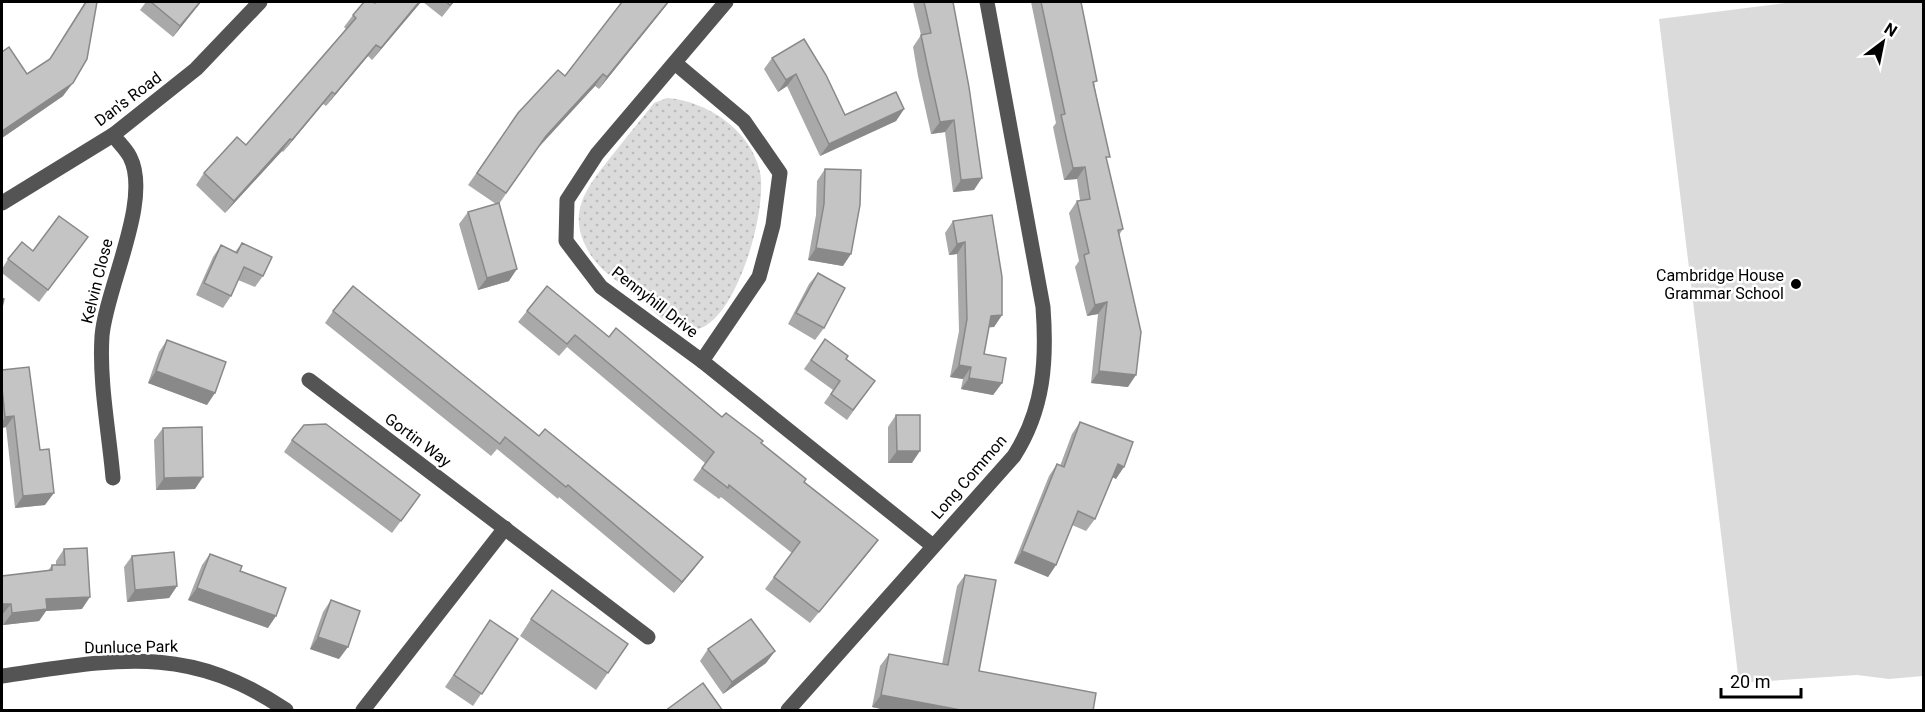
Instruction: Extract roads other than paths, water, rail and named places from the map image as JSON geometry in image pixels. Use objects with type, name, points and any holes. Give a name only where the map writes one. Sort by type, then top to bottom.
[{"type":"street","name":"Dan's Road","points":[[2,203],[113,135],[196,69],[260,2]]},
{"type":"street","name":"Pennyhill Drive","points":[[726,2],[597,154],[567,200],[566,241],[601,287],[702,361],[933,546]]},
{"type":"street","name":"Long Common","points":[[788,711],[995,479],[1022,443],[1036,412],[1044,376],[1043,307],[987,2]]},
{"type":"street","points":[[675,63],[744,121],[780,173],[773,225],[759,278],[702,361]]},
{"type":"street","name":"Kelvin Close","points":[[113,135],[130,158],[135,201],[106,310],[102,335],[113,478]]},
{"type":"street","name":"Gortin Way","points":[[309,380],[648,637]]},
{"type":"street","points":[[363,711],[505,528]]},
{"type":"street","name":"Dunluce Park","points":[[2,676],[121,662],[181,663],[241,683],[286,711]]},
{"type":"place","name":"Cambridge House Grammar School","points":[[1796,284]]}]
